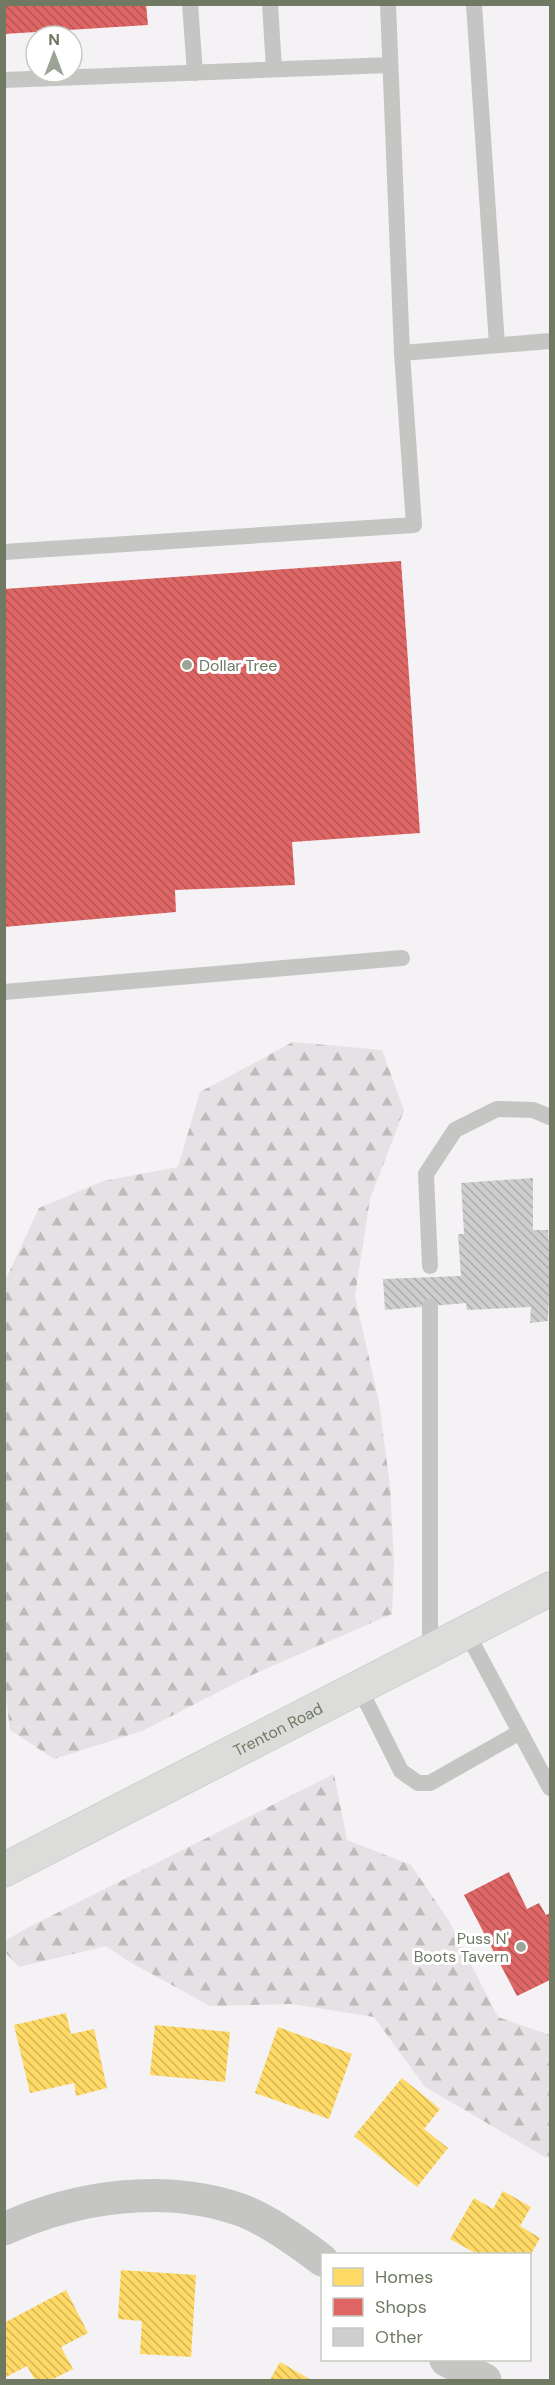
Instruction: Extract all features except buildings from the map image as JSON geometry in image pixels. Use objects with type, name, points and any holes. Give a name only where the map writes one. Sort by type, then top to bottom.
[{"type":"main road","name":"Trenton Road","points":[[4,1870],[430,1653],[550,1589]]},
{"type":"street","points":[[4,2229],[74,2205],[130,2195],[180,2197],[204,2200],[243,2211],[285,2234],[321,2259]]},
{"type":"street","points":[[444,2367],[486,2380]]},
{"type":"lane","points":[[190,4],[195,73]]},
{"type":"lane","points":[[270,4],[274,69]]},
{"type":"lane","points":[[4,552],[414,525],[402,352],[388,4]]},
{"type":"lane","points":[[474,4],[497,345]]},
{"type":"lane","points":[[4,80],[390,65]]},
{"type":"lane","points":[[402,352],[550,341]]},
{"type":"lane","points":[[4,992],[402,957]]},
{"type":"lane","points":[[430,1266],[426,1174],[455,1130],[497,1109],[533,1110],[550,1118]]},
{"type":"lane","points":[[430,1307],[430,1653]]},
{"type":"lane","points":[[466,1633],[550,1788]]},
{"type":"lane","points":[[360,1689],[401,1771],[418,1784],[430,1784],[520,1732]]},
{"type":"green space","points":[[293,1042],[382,1050],[404,1110],[370,1199],[355,1296],[379,1402],[390,1486],[394,1563],[392,1614],[254,1674],[142,1731],[54,1759],[10,1730],[4,1678],[5,1281],[39,1208],[103,1181],[178,1167],[200,1092]]},
{"type":"green space","points":[[334,1774],[347,1840],[411,1865],[449,1921],[498,2017],[550,2035],[550,2158],[425,2087],[374,2017],[292,2004],[210,2006],[128,1961],[106,1946],[19,1967],[5,1952],[5,1941],[29,1927]]},
{"type":"place","name":"Dollar Tree","points":[[187,665]]},
{"type":"place","name":"Puss N' Boots Tavern","points":[[521,1947]]}]
